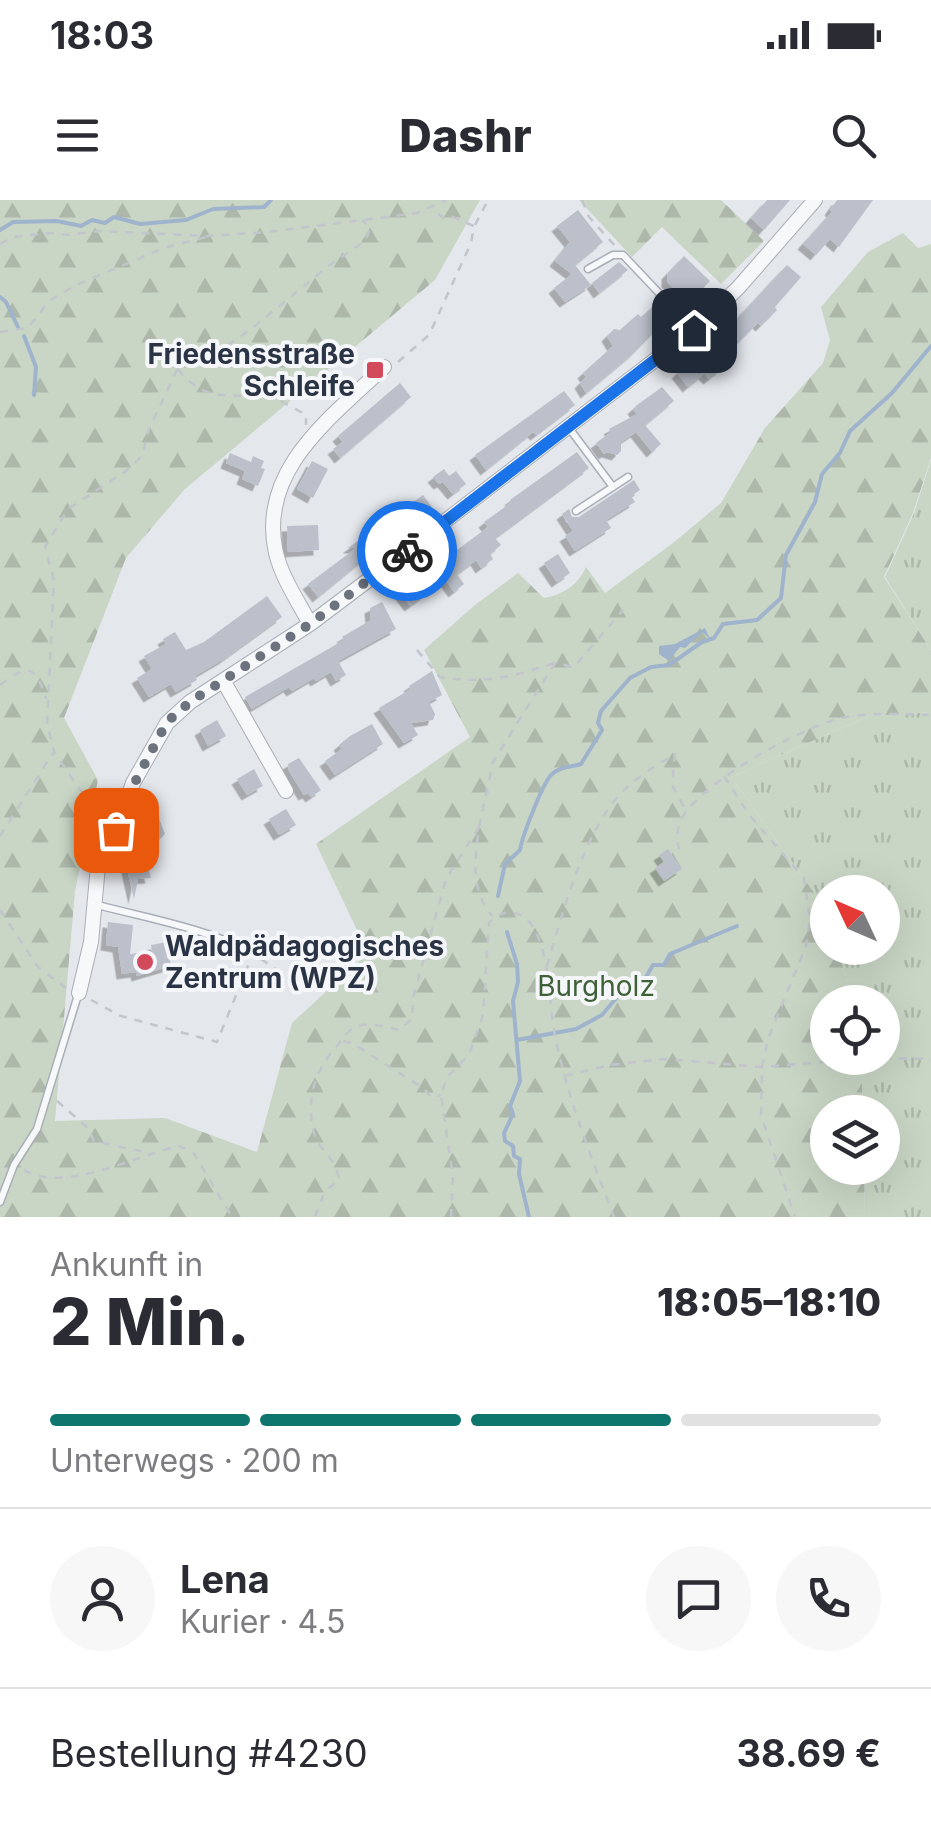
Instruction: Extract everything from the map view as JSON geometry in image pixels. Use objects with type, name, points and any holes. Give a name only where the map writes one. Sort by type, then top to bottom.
[{"type":"street","points":[[79,993],[91,942],[98,866],[167,722],[190,702],[310,624],[694,330],[738,288],[815,200]]},
{"type":"street","points":[[310,624],[284,576],[276,552],[276,500],[283,477],[308,442],[384,367]]},
{"type":"street","points":[[224,682],[286,791]]},
{"type":"lane","points":[[588,269],[613,255],[623,255],[694,330]]},
{"type":"lane","points":[[570,428],[613,487]]},
{"type":"lane","points":[[576,510],[628,477]]},
{"type":"lane","points":[[93,904],[188,928],[254,953]]},
{"type":"lane","points":[[0,1202],[14,1165],[37,1129],[50,1096],[79,993]]},
{"type":"path","points":[[0,244],[30,235],[100,230],[208,236],[362,220],[432,209],[446,200]]},
{"type":"path","points":[[384,367],[394,367],[429,335],[488,200]]},
{"type":"path","points":[[582,200],[589,218],[623,255]]},
{"type":"path","points":[[432,209],[445,219],[450,216],[474,226]]},
{"type":"path","points":[[116,830],[87,800],[54,752],[47,724],[47,701],[54,581],[45,547],[68,508],[142,456],[148,429],[178,368],[216,353],[358,246],[370,228],[362,220]]},
{"type":"path","points":[[0,332],[28,328],[49,302],[76,285],[164,248],[208,236]]},
{"type":"path","points":[[178,368],[193,388],[221,396],[270,398],[306,416],[308,442]]},
{"type":"path","points":[[417,650],[440,677],[452,679],[500,680],[554,663],[574,666],[623,610]]},
{"type":"path","points":[[493,917],[479,898],[475,881],[479,827],[493,762],[554,663]]},
{"type":"path","points":[[0,685],[24,670],[32,670],[40,677],[47,701]]},
{"type":"path","points":[[679,850],[677,831],[686,811],[724,776],[756,756],[837,719],[931,715]]},
{"type":"path","points":[[0,836],[54,752]]},
{"type":"path","points":[[545,970],[569,893],[596,828],[623,791],[675,754],[672,785],[686,811]]},
{"type":"path","points":[[724,776],[750,816],[804,878],[810,920],[802,960],[768,1039],[762,1067],[761,1115],[795,1217]]},
{"type":"path","points":[[316,1217],[325,1191],[339,1180],[336,1164],[315,1139],[310,1100],[319,1070],[352,1029],[370,1024],[399,1030],[412,1019],[413,998],[446,879],[479,827]]},
{"type":"path","points":[[0,910],[51,980],[121,1016],[217,1042],[254,953],[309,992]]},
{"type":"path","points":[[451,1217],[453,1177],[441,1095],[447,1077],[469,1054],[483,1015],[489,923],[493,917],[511,912],[532,925],[545,970],[565,1076],[614,1217]]},
{"type":"path","points":[[342,1041],[352,1043],[423,1088],[432,1098],[441,1095]]},
{"type":"path","points":[[565,1076],[610,1065],[664,1059],[762,1067],[873,1058],[931,1059]]},
{"type":"path","points":[[50,1096],[78,1117],[94,1141],[151,1154]]},
{"type":"path","points":[[14,1165],[36,1178],[71,1175],[112,1168],[179,1146],[193,1152],[209,1173],[232,1217]]},
{"type":"green space","name":"Burgholz","points":[[0,200],[480,200],[435,280],[185,489],[126,558],[64,718],[98,780],[75,891],[55,1121],[165,1118],[257,1152],[292,1023],[368,953],[316,844],[470,737],[424,650],[518,573],[544,598],[569,588],[586,567],[605,593],[673,543],[721,503],[765,428],[823,363],[830,340],[821,307],[868,252],[903,233],[918,248],[931,244],[931,458],[913,513],[884,577],[931,650],[931,712],[869,716],[731,777],[810,887],[810,965],[842,965],[849,985],[810,985],[810,1075],[862,1075],[862,1095],[810,1095],[810,1185],[864,1185],[865,1217],[0,1217]]},
{"type":"green space","points":[[579,200],[721,200],[764,241],[721,284],[662,227],[632,257]]},
{"type":"green space","points":[[931,460],[931,650],[885,577],[914,513]]},
{"type":"green space","points":[[931,712],[931,1217],[865,1217],[864,1185],[900,1185],[900,1095],[862,1095],[862,1075],[900,1075],[900,985],[849,985],[842,965],[900,965],[900,875],[810,875],[810,887],[731,777],[869,716]]},
{"type":"water","points":[[705,628],[710,639],[702,632],[685,648],[680,647],[669,661],[659,654],[659,646],[675,644]]},
{"type":"building","points":[[767,200],[790,200],[764,230],[751,218]]},
{"type":"building","points":[[837,200],[873,200],[839,247],[830,239],[816,255],[803,244],[832,212]]},
{"type":"building","points":[[578,210],[603,242],[575,265],[591,285],[565,302],[554,288],[572,274],[555,261],[570,242],[557,226]]},
{"type":"building","points":[[684,256],[710,281],[683,309],[675,300],[681,294],[667,282],[667,274]]},
{"type":"building","points":[[619,262],[628,270],[599,293],[592,283]]},
{"type":"building","points":[[787,265],[801,277],[775,307],[777,310],[730,351],[735,356],[720,370],[709,379],[704,374],[688,387],[677,373],[717,340]]},
{"type":"building","points":[[658,302],[671,315],[586,393],[580,383],[586,377],[583,373],[613,346],[607,336],[638,314],[641,317]]},
{"type":"building","points":[[400,383],[411,397],[340,458],[333,449],[343,442],[338,436]]},
{"type":"building","points":[[662,387],[674,401],[645,425],[661,444],[652,452],[636,432],[621,442],[617,455],[604,454],[596,443],[611,432],[609,429],[637,414],[633,409]]},
{"type":"building","points":[[564,391],[575,405],[486,470],[475,455]]},
{"type":"building","points":[[577,452],[589,468],[495,538],[501,545],[490,554],[493,559],[481,568],[476,560],[457,574],[464,584],[454,592],[441,574],[422,588],[426,594],[410,606],[394,585],[454,546],[457,550],[488,527],[484,522],[510,500]]},
{"type":"building","points":[[230,453],[251,462],[253,456],[264,461],[258,486],[242,479],[245,471],[226,463]]},
{"type":"building","points":[[312,461],[328,469],[313,498],[297,489]]},
{"type":"building","points":[[444,469],[449,476],[456,471],[466,484],[453,494],[433,477]]},
{"type":"building","points":[[634,480],[640,490],[631,496],[635,502],[606,520],[611,528],[575,551],[565,536],[573,531],[562,514],[569,509],[572,517],[579,517]]},
{"type":"building","points":[[423,495],[434,510],[389,539],[318,597],[308,584],[356,548],[348,548],[379,526],[382,531],[398,519],[395,515]]},
{"type":"building","points":[[318,525],[319,550],[288,552],[287,526]]},
{"type":"building","points":[[558,554],[570,573],[557,582],[544,563]]},
{"type":"building","points":[[267,596],[282,617],[195,676],[197,680],[176,692],[171,684],[149,697],[137,678],[152,669],[144,656],[166,644],[163,639],[175,632],[186,650],[204,642]]},
{"type":"building","points":[[382,602],[396,629],[338,661],[346,675],[336,681],[331,672],[292,691],[289,687],[252,709],[245,697],[344,640],[342,637],[371,620],[370,608]]},
{"type":"building","points":[[432,671],[442,695],[429,702],[435,714],[433,720],[411,723],[418,735],[404,743],[379,708]]},
{"type":"building","points":[[217,720],[226,736],[208,746],[200,730]]},
{"type":"building","points":[[372,724],[383,744],[335,775],[325,761],[342,749],[339,745],[350,736]]},
{"type":"building","points":[[299,758],[321,790],[311,797],[308,793],[304,795],[289,771],[288,764]]},
{"type":"building","points":[[254,769],[263,786],[247,795],[237,779]]},
{"type":"building","points":[[155,808],[165,834],[159,840],[141,820]]},
{"type":"building","points":[[286,809],[296,825],[279,835],[269,819]]},
{"type":"building","points":[[668,849],[682,869],[664,881],[655,868],[664,862],[659,855]]},
{"type":"building","points":[[144,851],[151,878],[138,879],[134,899],[124,855]]},
{"type":"building","points":[[108,922],[133,925],[130,954],[152,951],[151,945],[167,942],[171,966],[137,976],[136,972],[122,974],[118,947],[106,945]]},
{"type":"waterway","points":[[0,230],[13,222],[57,221],[81,226],[92,220],[105,223],[114,217],[140,224],[186,220],[213,209],[264,207],[271,200]]},
{"type":"waterway","points":[[0,297],[18,327]]},
{"type":"waterway","points":[[24,336],[36,367],[34,395]]},
{"type":"waterway","points":[[498,896],[505,864],[520,850],[547,781],[558,770],[581,764],[602,730],[598,723],[601,711],[630,678],[651,667],[669,665],[714,638],[723,624],[757,620],[781,598],[786,555],[815,502],[822,474],[840,453],[850,431],[892,393],[931,346]]},
{"type":"waterway","points":[[517,1040],[576,1029],[602,1015],[624,989],[646,977],[653,965],[664,965],[670,954],[737,926]]},
{"type":"waterway","points":[[507,932],[517,964],[513,1001],[520,1081],[510,1106],[513,1114],[504,1133],[505,1141],[513,1146],[514,1156],[520,1159],[519,1174],[529,1217]]},
{"type":"way so far","points":[[116,830],[147,756],[167,722],[190,702],[310,624],[407,551]]},
{"type":"place","name":"Friedensstraße Schleife","points":[[375,370]]},
{"type":"place","name":"Waldpädagogisches Zentrum (WPZ)","points":[[145,962]]},
{"type":"route","points":[[407,551],[694,330]]}]
